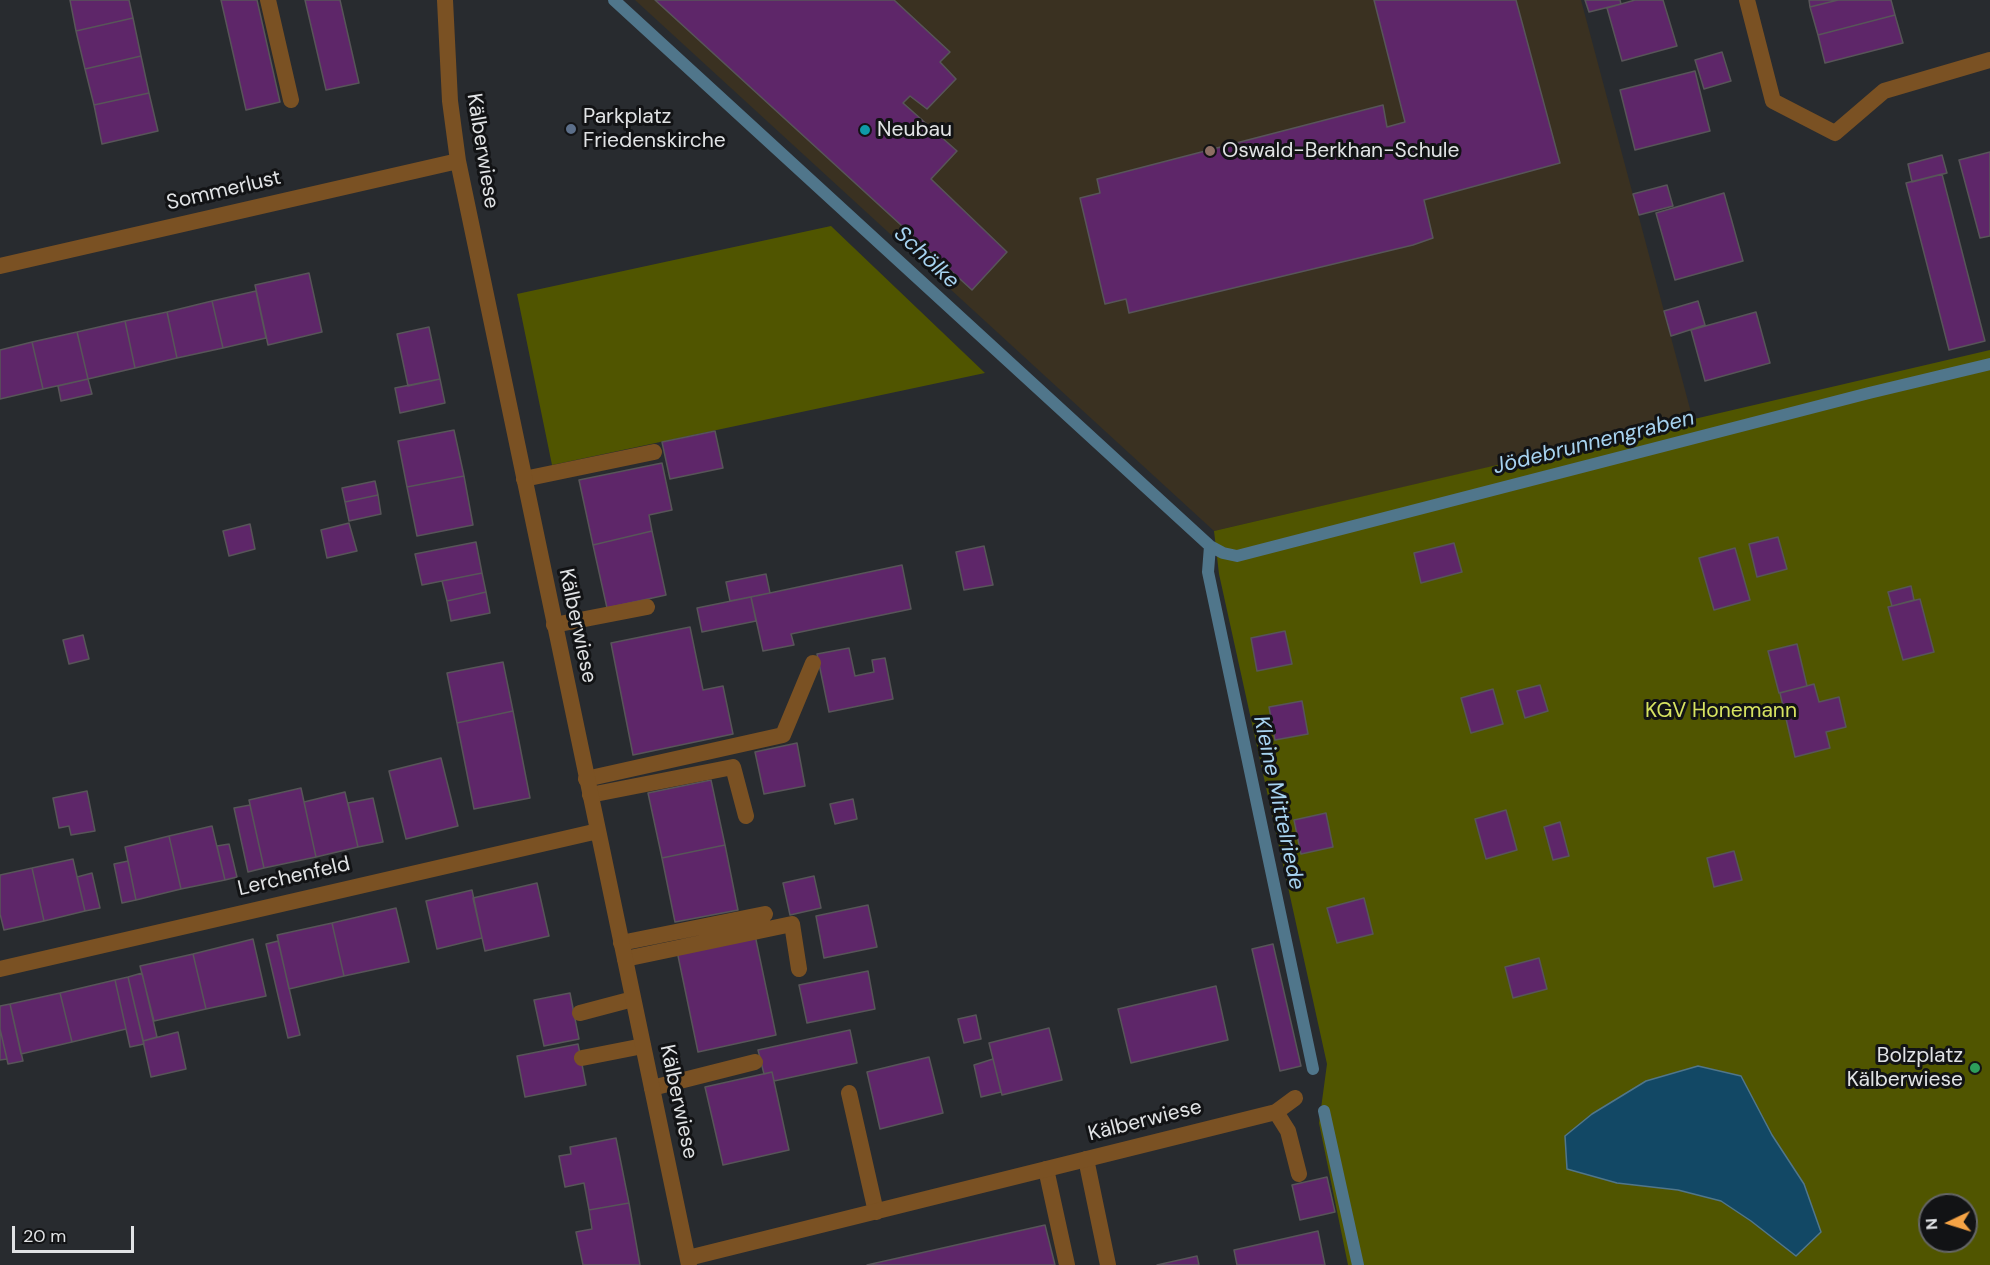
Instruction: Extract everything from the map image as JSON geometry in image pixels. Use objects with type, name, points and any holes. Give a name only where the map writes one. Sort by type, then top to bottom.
[{"type":"street","points":[[268,0],[291,100]]},
{"type":"street","name":"Kälberwiese","points":[[445,0],[450,101],[458,161],[688,1262],[876,1212],[1276,1112],[1295,1098]]},
{"type":"street","points":[[1747,0],[1773,101],[1835,133],[1884,91],[1990,60]]},
{"type":"street","name":"Sommerlust","points":[[0,266],[458,161]]},
{"type":"street","points":[[524,478],[654,452]]},
{"type":"street","points":[[554,625],[647,607]]},
{"type":"street","points":[[588,787],[783,735],[813,663]]},
{"type":"street","points":[[588,787],[733,766],[746,816]]},
{"type":"street","name":"Lerchenfeld","points":[[0,969],[598,831]]},
{"type":"street","points":[[623,951],[765,914]]},
{"type":"street","points":[[623,951],[792,924],[799,969]]},
{"type":"street","points":[[580,1013],[633,999]]},
{"type":"street","points":[[582,1058],[643,1046]]},
{"type":"street","points":[[652,1088],[755,1062]]},
{"type":"street","points":[[849,1092],[876,1212]]},
{"type":"street","points":[[1276,1112],[1288,1131],[1299,1174]]},
{"type":"street","points":[[1086,1159],[1108,1265]]},
{"type":"street","points":[[1046,1169],[1067,1265]]},
{"type":"shaded area","name":"Oswald-Berkhan-Schule","points":[[635,0],[1581,0],[1693,420],[1214,531]]},
{"type":"green space","points":[[831,226],[985,373],[552,465],[517,294]]},
{"type":"green space","name":"KGV Honemann","points":[[1990,350],[1990,1265],[1348,1265],[1319,1123],[1327,1064],[1219,574],[1214,531]]},
{"type":"water","points":[[1698,1066],[1741,1076],[1772,1135],[1804,1184],[1821,1232],[1796,1256],[1721,1201],[1678,1190],[1617,1183],[1567,1169],[1565,1136],[1592,1114],[1646,1081]]},
{"type":"building","points":[[70,0],[129,0],[133,18],[76,31]]},
{"type":"building","points":[[221,0],[257,0],[280,102],[246,110]]},
{"type":"building","points":[[305,0],[340,0],[359,83],[326,90]]},
{"type":"building","name":"Neubau","points":[[655,0],[894,0],[950,52],[940,62],[956,79],[927,109],[910,96],[903,103],[957,151],[931,179],[1007,252],[972,290]]},
{"type":"building","points":[[1374,0],[1516,0],[1560,163],[1424,200],[1433,238],[1413,245],[1129,313],[1126,299],[1105,304],[1080,198],[1100,193],[1097,179],[1383,105],[1387,127],[1405,122]]},
{"type":"building","points":[[1585,0],[1620,0],[1621,4],[1589,12]]},
{"type":"building","points":[[1635,0],[1663,0],[1677,46],[1622,61],[1607,8]]},
{"type":"building","points":[[1809,0],[1838,0],[1810,7]]},
{"type":"building","points":[[1838,0],[1891,0],[1895,15],[1818,35],[1810,7]]},
{"type":"building","points":[[1895,15],[1903,43],[1825,63],[1818,35]]},
{"type":"building","points":[[133,18],[141,56],[85,69],[76,31]]},
{"type":"building","points":[[1722,52],[1731,81],[1704,89],[1695,60]]},
{"type":"building","points":[[141,56],[149,93],[94,105],[85,69]]},
{"type":"building","points":[[1695,71],[1710,131],[1635,150],[1620,90]]},
{"type":"building","points":[[149,93],[158,131],[102,144],[94,105]]},
{"type":"building","points":[[1990,152],[1990,236],[1980,238],[1959,160]]},
{"type":"building","points":[[1942,155],[1947,173],[1912,182],[1908,164]]},
{"type":"building","points":[[1942,174],[1985,341],[1949,350],[1906,183]]},
{"type":"building","points":[[1667,185],[1673,206],[1639,215],[1633,194]]},
{"type":"building","points":[[1724,193],[1743,261],[1675,280],[1656,213]]},
{"type":"building","points":[[309,273],[322,332],[268,345],[255,285]]},
{"type":"building","points":[[256,291],[266,338],[223,348],[212,301]]},
{"type":"building","points":[[212,301],[223,348],[177,358],[167,312]]},
{"type":"building","points":[[1698,301],[1705,325],[1671,336],[1664,311]]},
{"type":"building","points":[[167,312],[177,358],[135,368],[125,321]]},
{"type":"building","points":[[1756,312],[1770,363],[1705,381],[1691,330]]},
{"type":"building","points":[[125,321],[135,368],[88,379],[77,332]]},
{"type":"building","points":[[429,327],[440,379],[408,386],[397,334]]},
{"type":"building","points":[[77,332],[88,379],[43,389],[32,342]]},
{"type":"building","points":[[32,342],[43,389],[0,399],[0,350]]},
{"type":"building","points":[[88,379],[92,394],[61,401],[58,386]]},
{"type":"building","points":[[440,379],[445,403],[400,413],[395,388]]},
{"type":"building","points":[[454,430],[464,476],[407,487],[398,441]]},
{"type":"building","points":[[715,431],[723,468],[670,479],[662,442]]},
{"type":"building","points":[[662,463],[672,510],[649,515],[652,531],[593,545],[579,480]]},
{"type":"building","points":[[464,476],[473,525],[417,536],[407,487]]},
{"type":"building","points":[[375,481],[378,495],[345,502],[342,488]]},
{"type":"building","points":[[378,495],[381,514],[349,521],[345,502]]},
{"type":"building","points":[[349,523],[357,551],[327,558],[321,530]]},
{"type":"building","points":[[250,524],[255,549],[229,556],[223,531]]},
{"type":"building","points":[[652,531],[666,595],[607,608],[593,545]]},
{"type":"building","points":[[1778,537],[1787,569],[1757,577],[1749,544]]},
{"type":"building","points":[[476,542],[482,573],[422,585],[415,554]]},
{"type":"building","points":[[1454,543],[1462,572],[1421,583],[1414,553]]},
{"type":"building","points":[[984,546],[993,585],[964,590],[956,552]]},
{"type":"building","points":[[1735,548],[1750,600],[1714,610],[1699,558]]},
{"type":"building","points":[[902,565],[911,609],[791,634],[794,645],[763,651],[751,597]]},
{"type":"building","points":[[482,573],[486,592],[447,601],[442,581]]},
{"type":"building","points":[[766,574],[770,593],[730,601],[726,582]]},
{"type":"building","points":[[1911,586],[1914,600],[1892,606],[1888,592]]},
{"type":"building","points":[[486,592],[490,613],[451,621],[447,601]]},
{"type":"building","points":[[751,597],[756,621],[702,632],[697,608]]},
{"type":"building","points":[[1920,599],[1934,652],[1903,660],[1888,607]]},
{"type":"building","points":[[690,627],[703,690],[723,686],[733,734],[633,755],[611,643]]},
{"type":"building","points":[[1285,631],[1292,664],[1257,671],[1251,638]]},
{"type":"building","points":[[83,635],[89,659],[69,664],[63,640]]},
{"type":"building","points":[[1797,644],[1807,686],[1779,693],[1768,651]]},
{"type":"building","points":[[849,648],[855,676],[874,672],[872,660],[885,658],[893,699],[829,712],[817,654]]},
{"type":"building","points":[[503,662],[513,711],[457,723],[447,673]]},
{"type":"building","points":[[1814,684],[1819,702],[1839,697],[1846,727],[1826,732],[1830,748],[1795,757],[1780,693]]},
{"type":"building","points":[[1540,685],[1548,711],[1525,718],[1517,691]]},
{"type":"building","points":[[1493,689],[1503,724],[1471,733],[1461,698]]},
{"type":"building","points":[[1302,701],[1308,734],[1275,740],[1269,707]]},
{"type":"building","points":[[513,711],[530,798],[474,809],[457,723]]},
{"type":"building","points":[[797,743],[805,786],[764,794],[755,752]]},
{"type":"building","points":[[441,758],[458,826],[406,839],[389,771]]},
{"type":"building","points":[[711,780],[725,845],[662,858],[648,793]]},
{"type":"building","points":[[301,788],[316,857],[264,868],[249,800]]},
{"type":"building","points":[[87,791],[95,831],[71,835],[69,826],[59,828],[53,798]]},
{"type":"building","points":[[345,792],[358,847],[316,857],[304,802]]},
{"type":"building","points":[[373,798],[383,842],[358,847],[348,803]]},
{"type":"building","points":[[853,799],[857,819],[835,824],[830,804]]},
{"type":"building","points":[[250,805],[264,868],[248,872],[234,808]]},
{"type":"building","points":[[1506,810],[1517,850],[1486,859],[1475,819]]},
{"type":"building","points":[[1326,813],[1333,847],[1301,854],[1294,820]]},
{"type":"building","points":[[1560,822],[1569,856],[1553,860],[1544,827]]},
{"type":"building","points":[[212,826],[225,880],[181,889],[169,836]]},
{"type":"building","points":[[169,836],[181,889],[136,900],[125,847]]},
{"type":"building","points":[[229,844],[237,877],[225,880],[217,846]]},
{"type":"building","points":[[725,845],[738,910],[675,922],[662,858]]},
{"type":"building","points":[[1734,851],[1742,880],[1714,887],[1707,858]]},
{"type":"building","points":[[73,859],[85,911],[44,921],[32,868]]},
{"type":"building","points":[[128,861],[136,900],[122,903],[114,864]]},
{"type":"building","points":[[32,868],[44,921],[4,930],[0,914],[0,875]]},
{"type":"building","points":[[92,873],[100,908],[85,911],[77,877]]},
{"type":"building","points":[[814,876],[821,908],[790,915],[783,883]]},
{"type":"building","points":[[537,883],[549,936],[485,951],[473,898]]},
{"type":"building","points":[[472,890],[482,938],[437,949],[426,901]]},
{"type":"building","points":[[1364,898],[1373,934],[1337,943],[1327,908]]},
{"type":"building","points":[[868,905],[877,947],[824,958],[816,916]]},
{"type":"building","points":[[396,908],[409,962],[344,976],[332,923]]},
{"type":"building","points":[[332,923],[344,976],[289,989],[277,935]]},
{"type":"building","points":[[755,935],[776,1035],[698,1052],[677,951]]},
{"type":"building","points":[[253,939],[266,996],[206,1009],[193,954]]},
{"type":"building","points":[[278,941],[300,1035],[288,1038],[266,944]]},
{"type":"building","points":[[1273,944],[1301,1066],[1280,1071],[1252,949]]},
{"type":"building","points":[[193,954],[206,1009],[154,1021],[140,966]]},
{"type":"building","points":[[1539,958],[1547,989],[1513,998],[1505,967]]},
{"type":"building","points":[[868,971],[875,1009],[807,1023],[799,985]]},
{"type":"building","points":[[142,973],[157,1037],[143,1041],[128,977]]},
{"type":"building","points":[[128,977],[144,1044],[130,1047],[115,980]]},
{"type":"building","points":[[115,980],[126,1029],[72,1042],[60,993]]},
{"type":"building","points":[[1216,986],[1228,1040],[1131,1063],[1118,1009]]},
{"type":"building","points":[[60,993],[72,1042],[21,1054],[10,1004]]},
{"type":"building","points":[[570,993],[579,1039],[544,1046],[534,1000]]},
{"type":"building","points":[[10,1004],[23,1061],[8,1064],[0,1029],[0,1006]]},
{"type":"building","points":[[976,1015],[981,1039],[964,1043],[958,1019]]},
{"type":"building","points":[[1049,1028],[1062,1080],[1002,1095],[989,1043]]},
{"type":"building","points":[[0,1029],[7,1059],[0,1060]]},
{"type":"building","points":[[850,1030],[857,1063],[774,1081],[772,1072],[764,1074],[758,1050]]},
{"type":"building","points":[[178,1032],[186,1069],[151,1077],[143,1041]]},
{"type":"building","points":[[578,1044],[586,1085],[525,1097],[517,1056]]},
{"type":"building","points":[[929,1057],[943,1113],[880,1129],[867,1072]]},
{"type":"building","points":[[993,1059],[1001,1092],[981,1097],[974,1065]]},
{"type":"building","points":[[772,1072],[789,1150],[723,1165],[705,1087]]},
{"type":"building","points":[[616,1138],[629,1203],[589,1210],[584,1183],[565,1187],[559,1156],[571,1154],[570,1147]]},
{"type":"building","points":[[1327,1177],[1335,1212],[1300,1220],[1292,1185]]},
{"type":"building","points":[[629,1203],[640,1265],[583,1265],[576,1232],[592,1229],[589,1210]]},
{"type":"building","points":[[1045,1225],[1055,1265],[867,1265]]},
{"type":"building","points":[[1318,1231],[1325,1265],[1237,1265],[1234,1250]]},
{"type":"building","points":[[1197,1256],[1199,1265],[1157,1265]]},
{"type":"waterway","name":"Kleine Mittelriede","points":[[614,0],[1210,546],[1223,553],[1237,556],[1990,364]]},
{"type":"waterway","name":"Kleine Mittelriede","points":[[1210,546],[1208,572],[1313,1069]]},
{"type":"waterway","name":"Kleine Mittelriede","points":[[1324,1111],[1358,1265]]},
{"type":"place","name":"Parkplatz Friedenskirche","points":[[571,129]]},
{"type":"place","name":"Neubau","points":[[865,130]]},
{"type":"place","name":"Oswald-Berkhan-Schule","points":[[1210,151]]},
{"type":"place","name":"Bolzplatz Kälberwiese","points":[[1975,1068]]},
{"type":"water label","name":"Schölke","points":[[926,258]]},
{"type":"water label","name":"Jödebrunnengraben","points":[[1594,443]]}]
